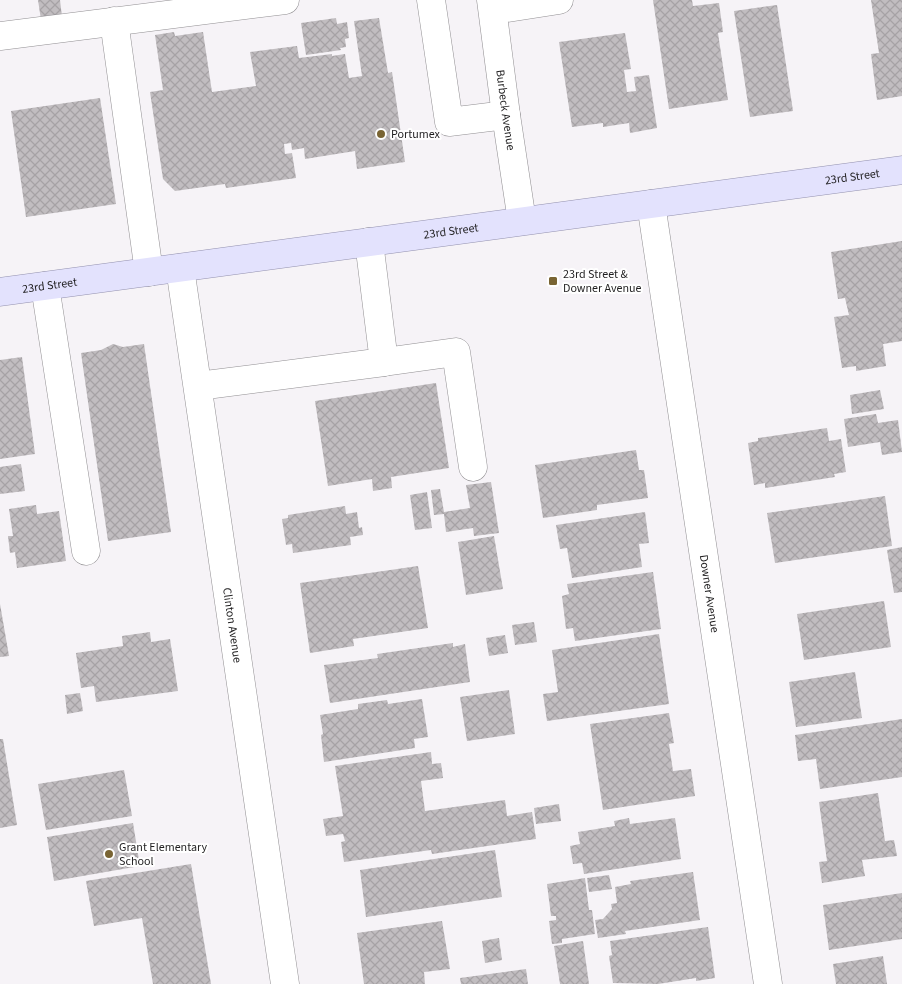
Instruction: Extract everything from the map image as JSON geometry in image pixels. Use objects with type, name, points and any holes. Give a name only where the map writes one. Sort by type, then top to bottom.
[{"type":"main road","name":"23rd Street","points":[[0,292],[902,170]]},
{"type":"street","points":[[0,36],[285,0]]},
{"type":"street","points":[[431,0],[449,122],[506,115]]},
{"type":"street","points":[[492,5],[559,0]]},
{"type":"street","name":"Burbeck Avenue","points":[[492,5],[522,221]]},
{"type":"street","points":[[114,21],[149,272]]},
{"type":"street","name":"Downer Avenue","points":[[651,204],[768,984]]},
{"type":"street","points":[[369,242],[384,362]]},
{"type":"street","name":"Clinton Avenue","points":[[180,268],[285,984]]},
{"type":"street","points":[[45,286],[86,551]]},
{"type":"street","points":[[198,386],[456,352],[473,467]]},
{"type":"building","points":[[38,0],[60,0],[62,17],[41,20]]},
{"type":"building","points":[[653,0],[692,0],[693,6],[719,3],[723,32],[718,33],[728,100],[669,109]]},
{"type":"building","points":[[871,0],[902,0],[902,96],[877,100],[871,54],[879,53]]},
{"type":"building","points":[[777,5],[793,111],[750,117],[734,11]]},
{"type":"building","points":[[336,18],[337,24],[347,22],[349,38],[345,39],[346,47],[340,48],[341,50],[306,55],[301,23]]},
{"type":"building","points":[[379,18],[388,73],[392,72],[405,162],[357,169],[355,151],[305,159],[304,148],[292,150],[291,143],[284,144],[285,154],[292,153],[296,178],[226,188],[225,184],[175,191],[163,179],[150,92],[163,90],[155,35],[174,32],[175,36],[203,32],[212,92],[256,86],[250,52],[297,46],[299,58],[345,54],[349,78],[362,76],[354,21]]},
{"type":"building","points":[[625,33],[631,69],[624,70],[627,92],[636,91],[634,77],[649,75],[657,128],[630,133],[629,123],[603,127],[603,123],[572,127],[559,42]]},
{"type":"building","points":[[100,98],[116,204],[26,217],[11,111]]},
{"type":"building","points":[[902,241],[902,341],[883,344],[886,366],[856,371],[856,366],[842,368],[834,317],[849,315],[845,298],[838,299],[831,252]]},
{"type":"building","points":[[113,344],[123,347],[144,344],[171,532],[108,541],[81,353],[101,350]]},
{"type":"building","points":[[22,357],[35,454],[0,459],[0,360]]},
{"type":"building","points":[[436,383],[449,468],[391,477],[392,488],[373,491],[372,479],[328,486],[315,401]]},
{"type":"building","points":[[880,390],[884,409],[852,414],[850,395]]},
{"type":"building","points":[[876,414],[878,423],[898,420],[902,452],[882,455],[880,442],[848,447],[844,419]]},
{"type":"building","points":[[827,428],[829,441],[841,439],[846,472],[834,474],[835,477],[765,488],[765,483],[754,485],[748,443],[758,441],[758,438]]},
{"type":"building","points":[[636,450],[639,470],[644,470],[648,498],[597,505],[597,510],[543,518],[535,465]]},
{"type":"building","points":[[21,464],[25,491],[0,494],[0,467]]},
{"type":"building","points":[[491,482],[499,533],[474,536],[473,528],[446,532],[444,514],[434,515],[431,490],[440,489],[444,512],[470,508],[466,485]]},
{"type":"building","points":[[427,492],[432,528],[415,530],[410,495]]},
{"type":"building","points":[[885,496],[892,546],[775,563],[767,513]]},
{"type":"building","points":[[36,505],[37,514],[59,511],[66,561],[17,568],[15,552],[10,553],[8,536],[13,536],[9,509]]},
{"type":"building","points":[[345,506],[346,514],[357,512],[359,528],[362,527],[363,535],[350,537],[351,545],[293,553],[292,544],[286,545],[282,519],[288,518],[288,515]]},
{"type":"building","points":[[645,512],[649,543],[639,544],[642,567],[572,578],[567,548],[560,549],[556,525]]},
{"type":"building","points":[[494,536],[503,589],[466,595],[458,542]]},
{"type":"building","points":[[902,547],[902,592],[894,593],[887,550]]},
{"type":"building","points":[[418,566],[428,628],[353,639],[354,646],[310,653],[300,583]]},
{"type":"building","points":[[653,572],[661,629],[575,641],[573,628],[566,629],[562,596],[569,594],[567,584]]},
{"type":"building","points":[[884,601],[891,647],[804,660],[797,614]]},
{"type":"building","points":[[0,604],[9,656],[0,657]]},
{"type":"building","points":[[534,622],[537,642],[515,645],[512,625]]},
{"type":"building","points":[[150,632],[151,642],[170,639],[178,691],[96,702],[94,686],[81,688],[76,653],[123,646],[122,636]]},
{"type":"building","points":[[659,634],[669,704],[547,721],[543,694],[558,692],[552,650]]},
{"type":"building","points":[[505,635],[508,653],[489,656],[486,638]]},
{"type":"building","points":[[453,643],[453,647],[465,644],[470,682],[330,703],[324,665],[378,658],[377,654]]},
{"type":"building","points":[[855,672],[862,718],[796,727],[789,682]]},
{"type":"building","points":[[509,690],[515,734],[467,741],[460,697]]},
{"type":"building","points":[[80,693],[83,711],[67,714],[65,695]]},
{"type":"building","points":[[422,699],[428,737],[414,739],[415,748],[324,762],[320,715],[358,709],[358,704],[387,700],[388,704]]},
{"type":"building","points":[[669,713],[674,743],[669,744],[673,771],[691,769],[695,796],[603,810],[590,724]]},
{"type":"building","points":[[902,719],[902,777],[820,789],[816,759],[798,761],[795,735]]},
{"type":"building","points":[[0,739],[3,739],[17,825],[0,828]]},
{"type":"building","points":[[431,752],[432,764],[441,763],[443,778],[421,781],[425,811],[505,800],[507,816],[532,812],[536,839],[432,854],[431,850],[344,862],[341,842],[345,841],[343,834],[326,836],[323,819],[343,816],[335,766]]},
{"type":"building","points":[[124,770],[132,816],[46,830],[38,784]]},
{"type":"building","points":[[878,793],[885,841],[894,840],[897,856],[862,860],[865,876],[822,883],[819,862],[827,861],[819,802]]},
{"type":"building","points":[[559,804],[561,821],[536,824],[534,808]]},
{"type":"building","points":[[629,818],[630,824],[675,818],[681,859],[584,874],[582,863],[573,864],[570,846],[580,844],[578,832],[615,826],[614,821]]},
{"type":"building","points":[[133,823],[140,866],[54,881],[47,837]]},
{"type":"building","points":[[495,850],[502,897],[366,917],[360,870]]},
{"type":"building","points":[[191,864],[211,984],[153,984],[142,918],[94,926],[86,881]]},
{"type":"building","points":[[693,872],[700,920],[625,931],[626,934],[598,938],[595,920],[603,919],[612,909],[611,904],[617,903],[615,887],[631,884],[630,881]]},
{"type":"building","points":[[609,875],[612,889],[589,892],[587,878]]},
{"type":"building","points":[[585,878],[589,910],[592,910],[595,934],[562,939],[562,943],[552,944],[549,921],[556,920],[556,916],[551,916],[547,884]]},
{"type":"building","points":[[902,893],[902,939],[829,950],[823,905]]},
{"type":"building","points":[[442,921],[450,969],[424,972],[425,984],[364,984],[357,933]]},
{"type":"building","points":[[708,927],[715,978],[696,981],[696,978],[658,984],[613,983],[609,956],[612,955],[610,941]]},
{"type":"building","points":[[499,938],[502,960],[485,963],[482,941]]},
{"type":"building","points":[[583,941],[589,984],[560,984],[554,946]]},
{"type":"building","points":[[883,956],[887,984],[836,984],[833,964]]},
{"type":"building","points":[[526,969],[528,984],[461,984],[460,978]]},
{"type":"place","name":"Portumex","points":[[381,134]]},
{"type":"place","name":"23rd Street & Downer Avenue","points":[[553,281]]},
{"type":"place","name":"Grant Elementary School","points":[[109,854]]}]
